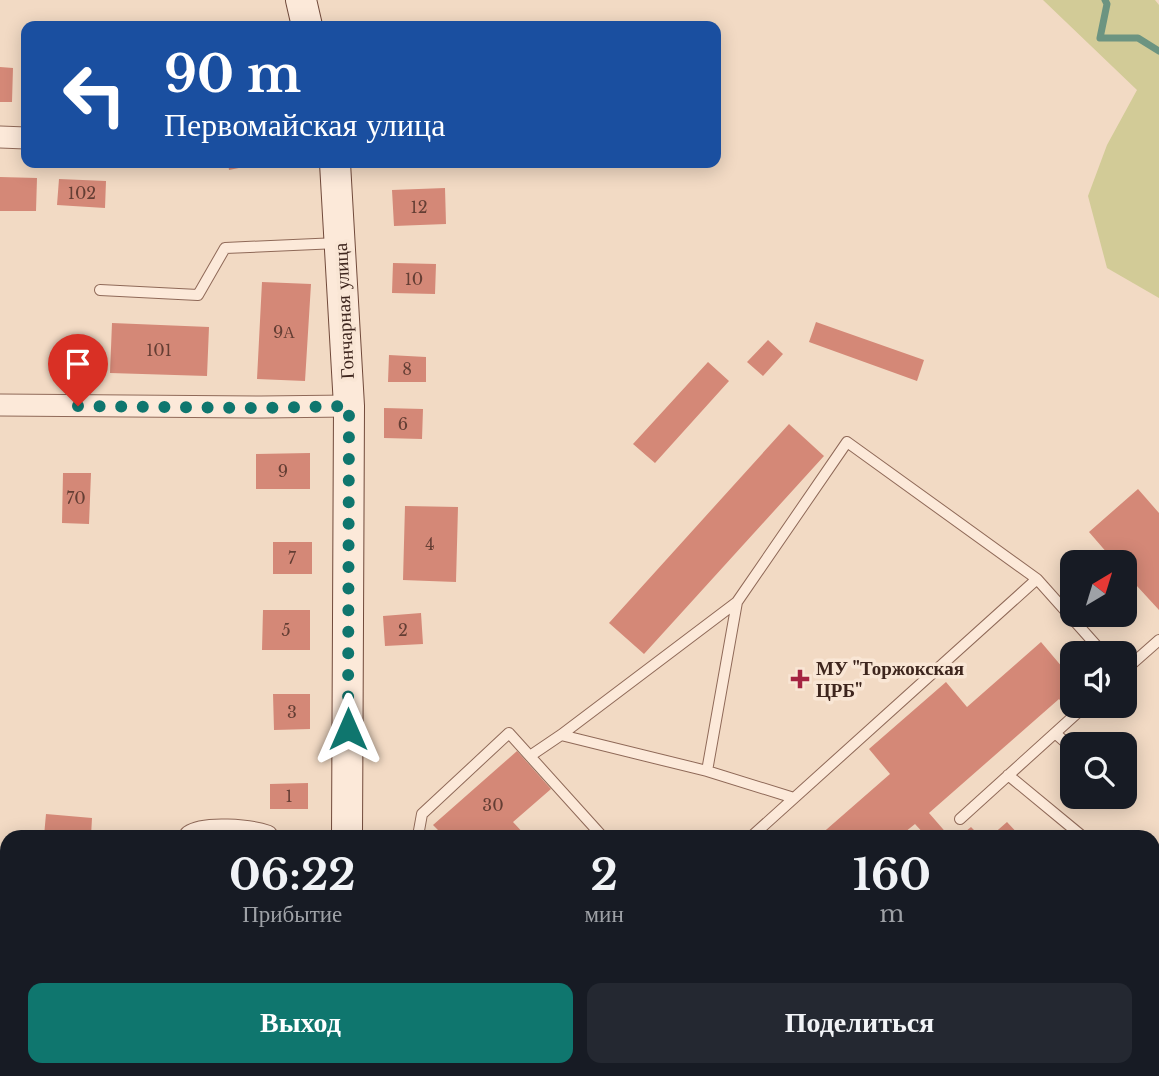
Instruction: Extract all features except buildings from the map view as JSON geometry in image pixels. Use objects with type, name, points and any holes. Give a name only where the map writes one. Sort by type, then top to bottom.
[{"type":"street","points":[[301,0],[306,21]]},
{"type":"street","points":[[0,136],[21,138]]},
{"type":"street","name":"Гончарная улица","points":[[335,168],[349,406],[348,830]]},
{"type":"street","points":[[0,405],[261,408],[349,406]]},
{"type":"lane","points":[[100,290],[198,295],[225,248],[341,243]]},
{"type":"lane","points":[[530,756],[737,602],[847,442],[1037,579],[1092,641]]},
{"type":"lane","points":[[758,830],[1037,579]]},
{"type":"lane","points":[[707,771],[737,602]]},
{"type":"lane","points":[[1137,659],[1159,640]]},
{"type":"lane","points":[[960,818],[1072,718]]},
{"type":"lane","points":[[419,830],[422,814],[509,733],[597,830]]},
{"type":"lane","points":[[1055,733],[1060,737]]},
{"type":"lane","points":[[561,735],[707,771],[794,798]]},
{"type":"lane","points":[[1008,775],[1075,830]]},
{"type":"shaded area","points":[[1043,0],[1155,0],[1159,5],[1159,298],[1107,268],[1088,196],[1107,145],[1137,90]]},
{"type":"waterway","points":[[1105,0],[1107,4],[1100,38],[1138,38],[1159,51]]},
{"type":"place","name":"МУ \"Торжокская ЦРБ\"","points":[[800,679]]},
{"type":"route","points":[[78,406],[349,406],[348,729]]}]
